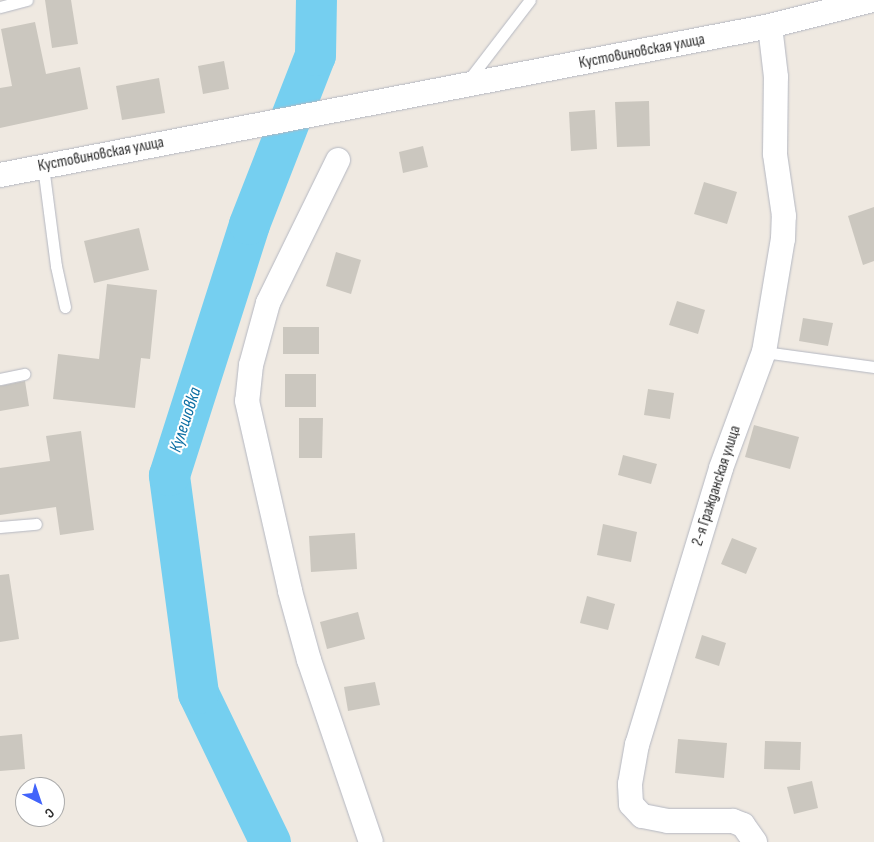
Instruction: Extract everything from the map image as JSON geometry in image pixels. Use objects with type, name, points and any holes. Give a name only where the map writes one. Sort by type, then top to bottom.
[{"type":"street","name":"Кустовиновская улица","points":[[0,175],[409,96],[462,88],[770,26],[873,0]]},
{"type":"street","name":"2-я Гражданская улица","points":[[755,842],[743,825],[733,822],[668,820],[642,816],[632,804],[630,784],[637,745],[721,468],[764,352],[783,239],[784,216],[775,154],[776,77],[770,26]]},
{"type":"street","points":[[338,160],[268,303],[251,364],[247,401],[307,651],[371,842]]},
{"type":"lane","points":[[0,7],[27,0]]},
{"type":"lane","points":[[462,88],[530,0]]},
{"type":"lane","points":[[42,166],[56,266],[65,307]]},
{"type":"lane","points":[[764,352],[874,366]]},
{"type":"lane","points":[[0,379],[24,374]]},
{"type":"lane","points":[[0,527],[36,524]]},
{"type":"building","points":[[45,0],[71,0],[78,44],[52,48]]},
{"type":"building","points":[[35,22],[46,74],[80,67],[88,109],[0,128],[0,88],[12,86],[1,29]]},
{"type":"building","points":[[224,61],[229,89],[203,94],[198,66]]},
{"type":"building","points":[[159,78],[165,113],[122,120],[116,86]]},
{"type":"building","points":[[649,101],[650,146],[617,147],[615,102]]},
{"type":"building","points":[[595,110],[597,149],[571,151],[569,112]]},
{"type":"building","points":[[423,146],[428,167],[403,173],[399,152]]},
{"type":"building","points":[[704,182],[737,192],[727,224],[694,214]]},
{"type":"building","points":[[874,207],[874,261],[863,265],[848,216]]},
{"type":"building","points":[[139,228],[149,270],[94,283],[84,241]]},
{"type":"building","points":[[336,252],[361,260],[351,294],[326,286]]},
{"type":"building","points":[[107,284],[157,290],[150,359],[141,358],[135,408],[53,399],[58,354],[99,359]]},
{"type":"building","points":[[677,301],[705,310],[698,334],[669,325]]},
{"type":"building","points":[[803,318],[833,323],[828,346],[799,341]]},
{"type":"building","points":[[283,327],[319,327],[319,354],[283,354]]},
{"type":"building","points":[[285,374],[316,374],[316,407],[285,407]]},
{"type":"building","points":[[25,381],[29,406],[0,411],[0,386]]},
{"type":"building","points":[[648,389],[674,393],[670,419],[644,415]]},
{"type":"building","points":[[299,418],[323,418],[322,458],[299,458]]},
{"type":"building","points":[[754,425],[799,437],[790,469],[745,457]]},
{"type":"building","points":[[81,431],[94,530],[60,535],[56,507],[0,515],[0,468],[50,461],[46,436]]},
{"type":"building","points":[[623,455],[657,464],[651,484],[618,475]]},
{"type":"building","points":[[603,524],[637,532],[631,562],[597,555]]},
{"type":"building","points":[[355,533],[357,569],[311,572],[309,536]]},
{"type":"building","points":[[732,538],[757,548],[746,574],[721,564]]},
{"type":"building","points":[[9,574],[19,639],[0,642],[0,575]]},
{"type":"building","points":[[587,596],[615,604],[608,630],[580,623]]},
{"type":"building","points":[[358,612],[365,639],[327,649],[320,622]]},
{"type":"building","points":[[702,635],[726,643],[719,666],[695,658]]},
{"type":"building","points":[[375,682],[380,705],[348,711],[344,687]]},
{"type":"building","points":[[22,734],[25,769],[0,771],[0,736]]},
{"type":"building","points":[[678,739],[727,743],[724,778],[675,773]]},
{"type":"building","points":[[765,741],[801,742],[800,770],[764,769]]},
{"type":"building","points":[[812,781],[818,808],[794,814],[787,787]]},
{"type":"waterway","name":"Кулешовка","points":[[270,842],[198,693],[169,475],[249,224],[315,55],[316,0]]}]
